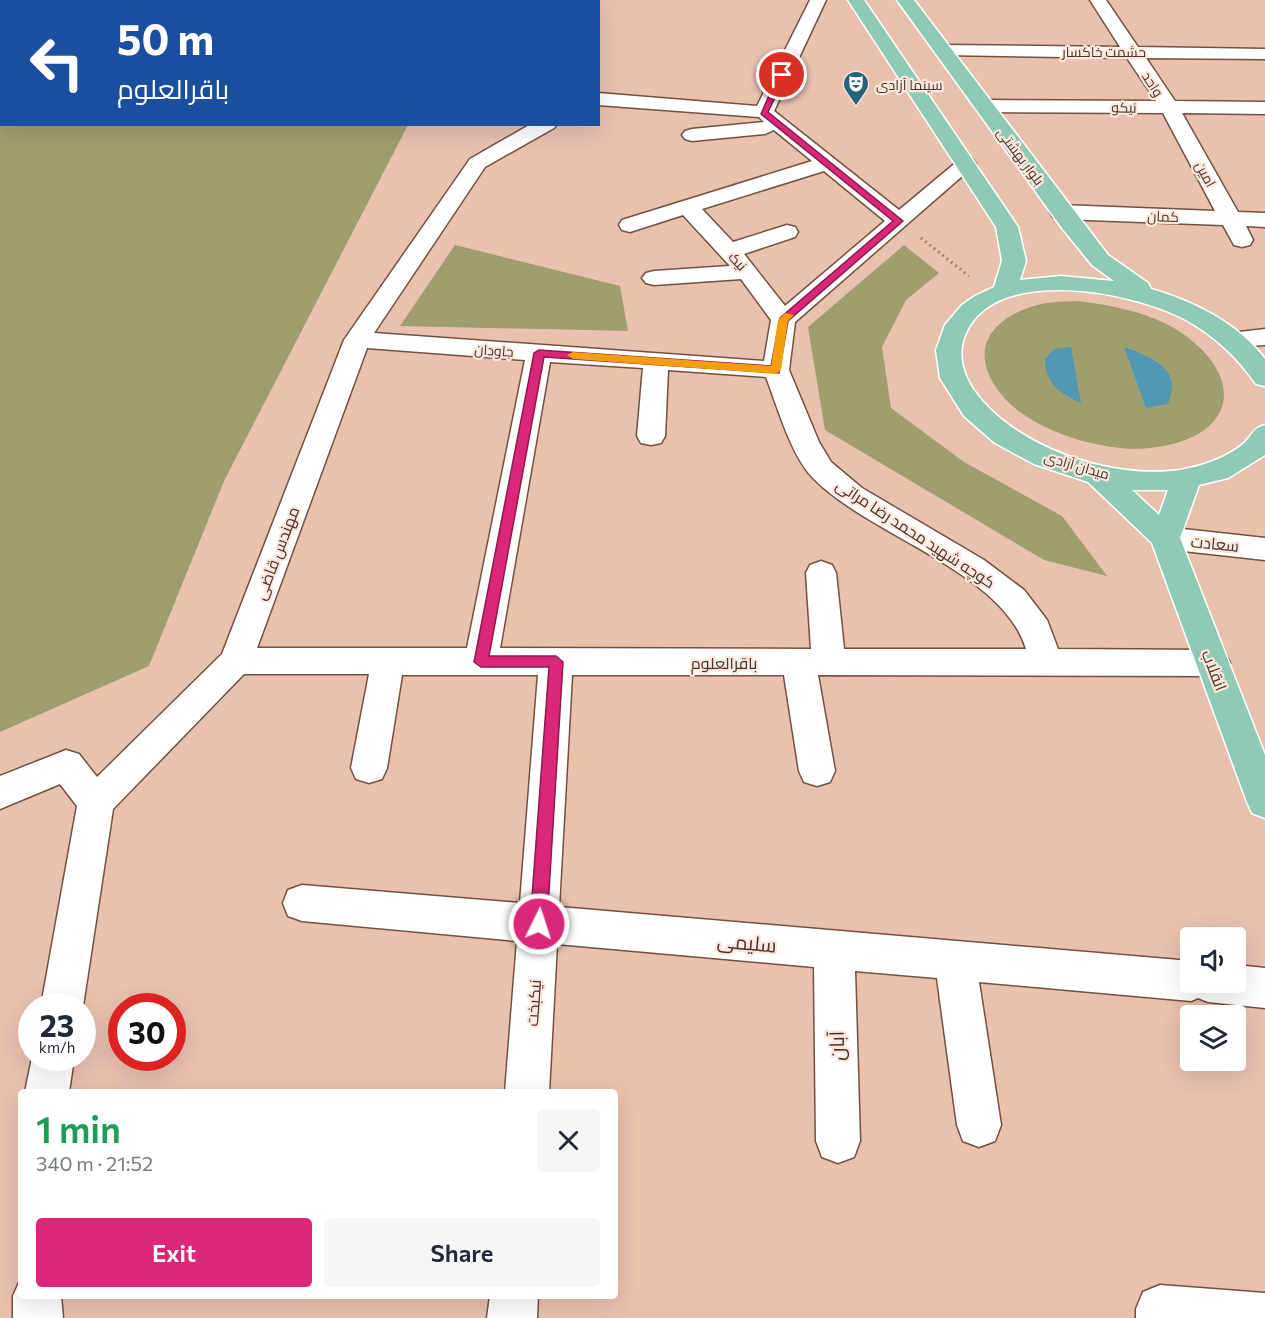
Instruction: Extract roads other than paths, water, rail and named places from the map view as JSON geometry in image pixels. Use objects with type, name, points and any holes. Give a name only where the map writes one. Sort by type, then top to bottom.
[{"type":"main road","points":[[856,0],[1007,227],[1014,261],[999,294]]},
{"type":"main road","name":"بلوار بهشتی","points":[[906,0],[1061,212],[1100,260],[1151,296]]},
{"type":"main road","name":"میدان آزادی","points":[[1265,378],[1247,353],[1221,330],[1188,311],[1151,296],[1113,287],[1074,283],[1037,284],[999,294],[978,304],[959,321],[948,342],[948,367],[959,393],[981,418],[1013,442],[1053,461],[1097,474],[1144,480],[1187,478],[1225,468],[1252,451],[1265,434]]},
{"type":"main road","points":[[1097,474],[1165,538],[1187,478]]},
{"type":"main road","name":"انقلاب","points":[[1165,538],[1265,802]]},
{"type":"street","points":[[764,112],[818,0]]},
{"type":"street","name":"واحد","points":[[1098,0],[1169,107]]},
{"type":"street","name":"حشمت خاکسار","points":[[943,50],[1265,54]]},
{"type":"street","points":[[600,99],[764,112],[899,221]]},
{"type":"street","name":"نیکو","points":[[984,106],[1265,108]]},
{"type":"street","name":"امین","points":[[1169,107],[1242,240]]},
{"type":"street","name":"مهندس قاضی","points":[[96,802],[236,661],[357,340],[477,163],[543,126]]},
{"type":"street","points":[[692,135],[781,126]]},
{"type":"street","points":[[630,225],[826,163]]},
{"type":"street","points":[[783,320],[966,164]]},
{"type":"street","name":"نیک","points":[[687,207],[748,272],[783,320]]},
{"type":"street","name":"کمان","points":[[1061,212],[1265,220]]},
{"type":"street","points":[[728,251],[787,232]]},
{"type":"street","points":[[654,278],[748,272]]},
{"type":"street","name":"کوچه شهید محمد رضا مراتی","points":[[783,320],[776,370],[805,442],[821,469],[852,495],[973,568],[1013,599],[1036,629],[1046,663]]},
{"type":"street","points":[[1231,339],[1265,337]]},
{"type":"street","name":"جاودان","points":[[357,340],[776,370]]},
{"type":"street","points":[[481,662],[539,353]]},
{"type":"street","points":[[651,436],[656,361]]},
{"type":"street","name":"سعادت","points":[[1165,538],[1265,549]]},
{"type":"street","points":[[817,771],[814,663],[821,573]]},
{"type":"street","name":"باقرالعلوم","points":[[236,661],[1213,663]]},
{"type":"street","points":[[369,768],[388,662]]},
{"type":"street","name":"نیکبخت","points":[[527,1089],[556,662]]},
{"type":"street","points":[[0,793],[66,765],[96,802],[64,993]]},
{"type":"street","name":"سلیمی","points":[[302,903],[1180,980]]},
{"type":"street","name":"آبان","points":[[834,950],[838,1141]]},
{"type":"street","points":[[955,960],[979,1125]]},
{"type":"street","points":[[1246,986],[1265,988]]},
{"type":"street","points":[[48,1089],[51,1071]]},
{"type":"street","points":[[37,1299],[38,1318]]},
{"type":"street","points":[[512,1318],[514,1299]]},
{"type":"street","points":[[1161,1318],[1160,1309],[1265,1317]]},
{"type":"water","points":[[1071,347],[1081,403],[1055,387],[1046,368],[1045,359],[1054,349]]},
{"type":"water","points":[[1124,347],[1154,360],[1168,373],[1172,381],[1172,392],[1168,404],[1146,408]]},
{"type":"place","name":"سینما آزادی","points":[[856,107]]}]
